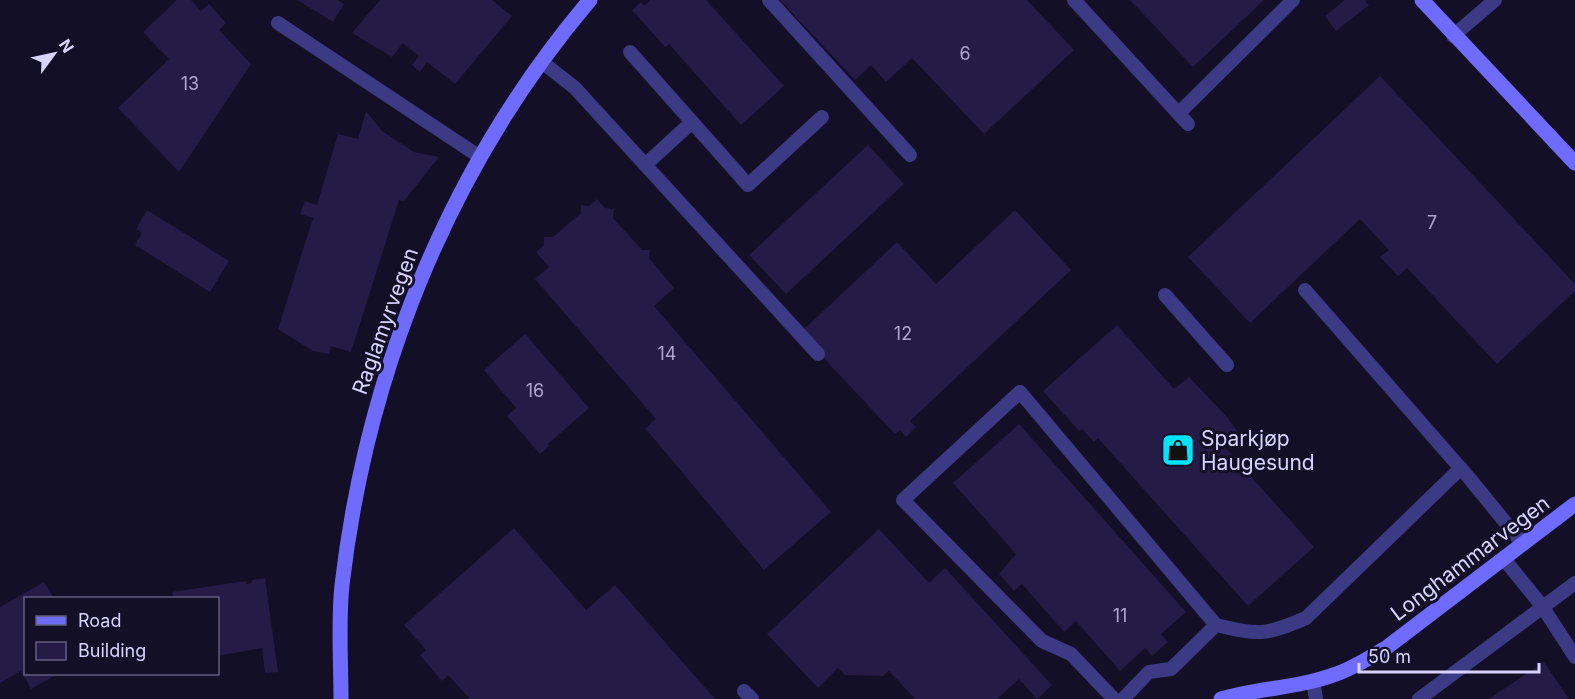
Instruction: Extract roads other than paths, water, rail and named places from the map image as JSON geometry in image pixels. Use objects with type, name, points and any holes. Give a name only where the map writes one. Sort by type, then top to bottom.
[{"type":"street","name":"Raglamyrvegen","points":[[341,699],[342,588],[366,440],[391,357],[419,283],[449,214],[480,157],[542,63],[590,0]]},
{"type":"street","points":[[1422,0],[1453,36],[1575,163]]},
{"type":"street","name":"Longhammarvegen","points":[[1221,699],[1337,674],[1386,648],[1575,504]]},
{"type":"lane","points":[[769,0],[910,155]]},
{"type":"lane","points":[[1074,0],[1188,124]]},
{"type":"lane","points":[[1179,113],[1293,0]]},
{"type":"lane","points":[[1453,36],[1495,0]]},
{"type":"lane","points":[[278,23],[480,157]]},
{"type":"lane","points":[[630,52],[748,185],[822,117]]},
{"type":"lane","points":[[542,63],[575,88],[818,354]]},
{"type":"lane","points":[[645,165],[692,122]]},
{"type":"lane","points":[[1305,290],[1461,468],[1523,544]]},
{"type":"lane","points":[[1165,295],[1227,365]]},
{"type":"lane","points":[[1114,699],[1071,654],[1042,640],[903,500],[1020,392],[1216,625],[1256,634],[1279,630],[1306,618],[1461,468]]},
{"type":"lane","points":[[1504,559],[1542,606],[1575,657]]},
{"type":"lane","points":[[1419,699],[1575,583]]},
{"type":"lane","points":[[1123,699],[1149,672],[1171,669],[1216,625]]},
{"type":"lane","points":[[1313,681],[1316,699]]},
{"type":"place","name":"Sparkjøp Haugesund","points":[[1178,450]]}]
